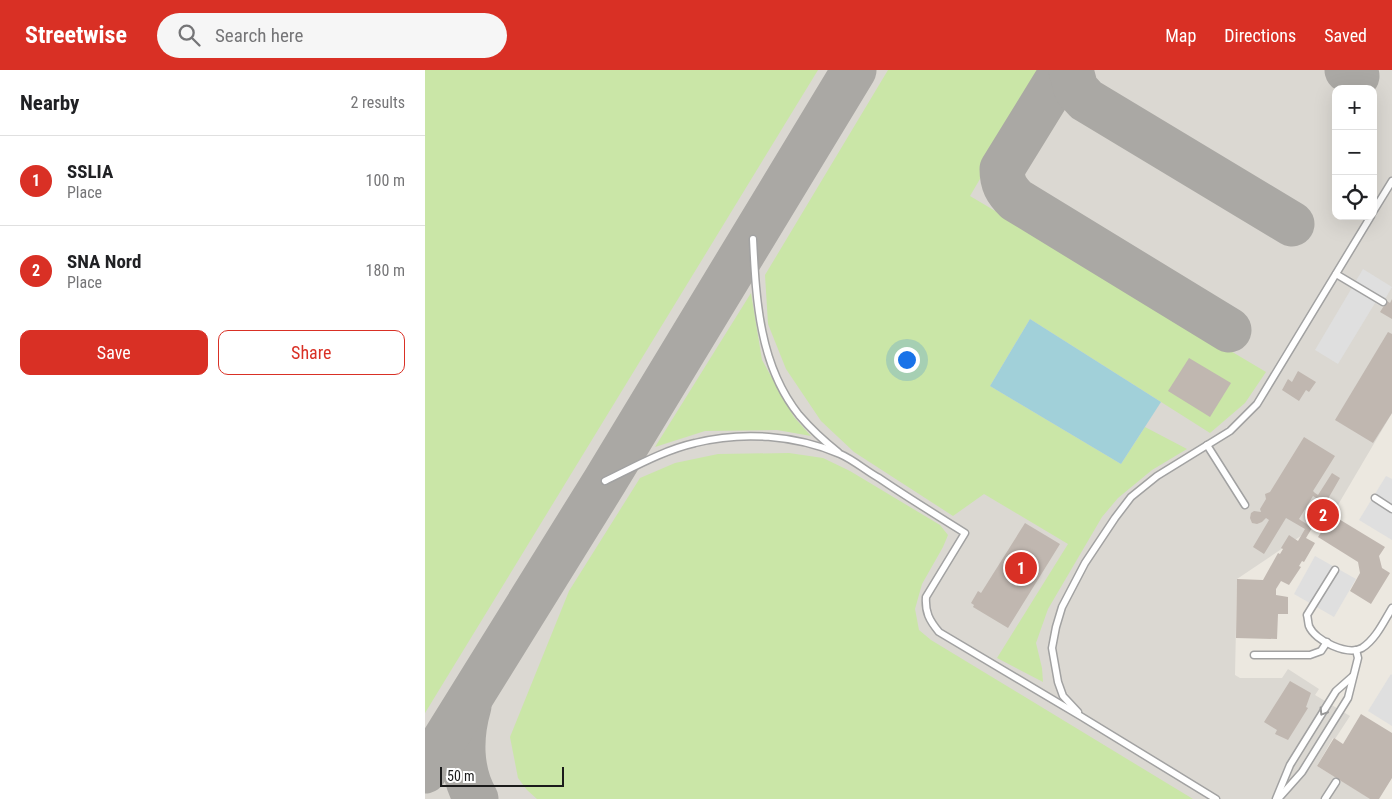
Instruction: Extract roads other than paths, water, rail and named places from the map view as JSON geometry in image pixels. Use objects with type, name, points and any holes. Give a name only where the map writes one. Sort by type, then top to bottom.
[{"type":"lane","points":[[1377,205],[1392,181]]},
{"type":"lane","points":[[1082,717],[1063,696],[1058,682],[1052,648],[1062,607],[1085,563],[1115,518],[1131,498],[1157,476],[1230,430],[1257,404],[1369,220]]},
{"type":"lane","points":[[753,239],[757,301],[763,338],[783,389],[799,414],[818,436],[841,455],[965,533],[926,597],[925,609],[929,620],[939,632],[1216,799]]},
{"type":"lane","points":[[1336,274],[1383,302]]},
{"type":"lane","points":[[605,481],[665,453],[695,443],[723,438],[753,436],[780,438],[813,445],[841,455]]},
{"type":"lane","points":[[1207,445],[1245,505]]},
{"type":"lane","points":[[1375,498],[1392,509]]},
{"type":"lane","points":[[1335,570],[1307,615],[1309,627],[1315,634],[1341,650],[1362,648],[1373,638],[1392,608]]},
{"type":"lane","points":[[1254,654],[1310,654],[1321,651],[1327,642]]},
{"type":"lane","points":[[1277,799],[1302,772],[1348,698],[1358,658],[1356,650]]},
{"type":"lane","points":[[1277,799],[1289,765],[1336,691],[1354,675]]},
{"type":"lane","points":[[1325,799],[1336,782]]},
{"type":"water","points":[[1030,319],[1161,402],[1121,464],[990,386]]},
{"type":"place","name":"SNA Nord","points":[[1323,515]]},
{"type":"place","name":"SSLIA","points":[[1021,568]]}]
